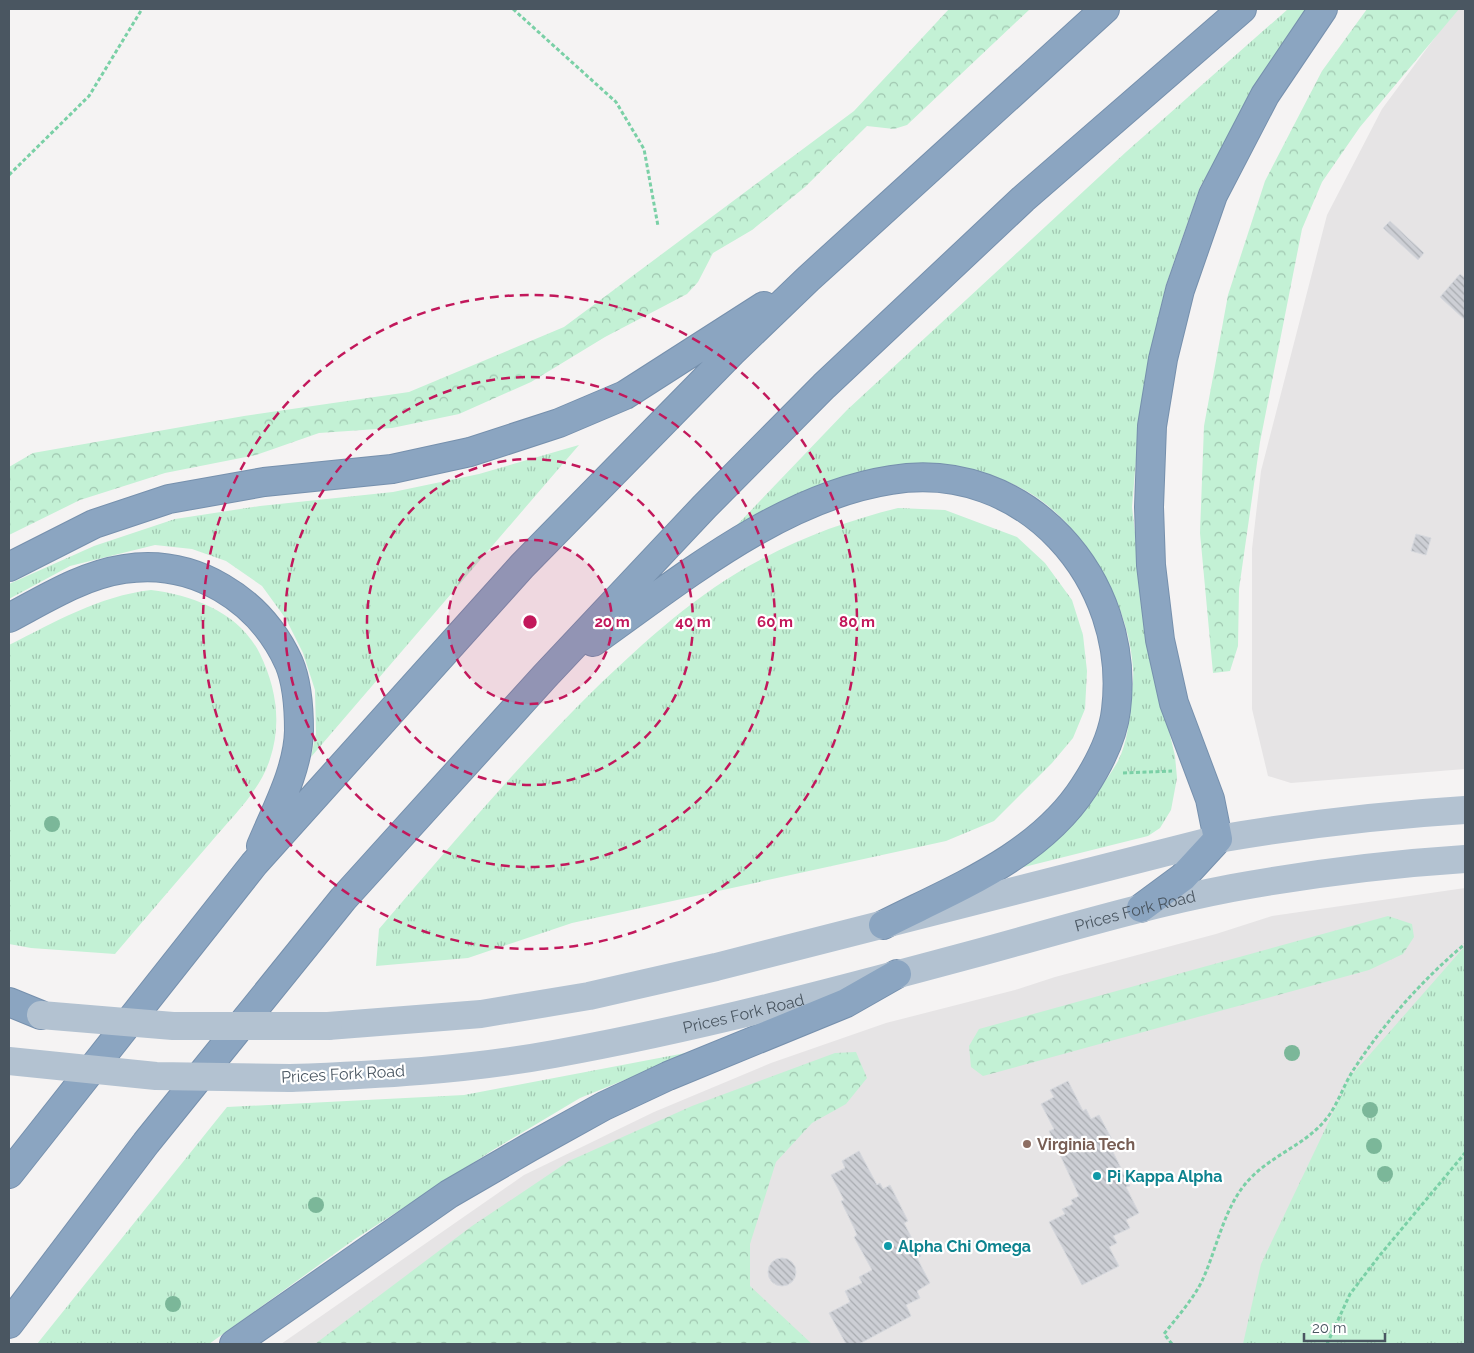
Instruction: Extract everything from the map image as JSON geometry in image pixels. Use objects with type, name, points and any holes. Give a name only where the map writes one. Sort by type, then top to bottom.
[{"type":"highway","points":[[9,1174],[254,864],[522,566],[725,359],[808,279],[1104,9]]},
{"type":"highway","points":[[9,1324],[146,1143],[343,899],[545,676],[705,506],[832,380],[1023,199],[1242,9]]},
{"type":"highway","points":[[1141,908],[1183,877],[1218,839],[1210,799],[1174,703],[1160,640],[1151,565],[1148,507],[1152,426],[1163,359],[1180,290],[1213,195],[1265,95],[1323,9]]},
{"type":"highway","points":[[9,567],[94,524],[169,499],[264,482],[392,469],[470,452],[559,423],[625,395],[808,279]]},
{"type":"highway","points":[[545,676],[696,568],[790,513],[842,492],[892,480],[949,478],[993,490],[1033,512],[1064,540],[1092,583],[1109,625],[1117,667],[1116,711],[1104,752],[1084,788],[1056,821],[1024,849],[981,876],[883,925]]},
{"type":"highway","points":[[9,618],[81,581],[121,569],[151,566],[183,571],[217,584],[248,605],[273,634],[290,665],[296,697],[299,732],[292,768],[254,864]]},
{"type":"highway","points":[[234,1344],[449,1194],[530,1147],[604,1106],[668,1076],[846,1003],[898,974]]},
{"type":"highway","points":[[9,1002],[41,1015]]},
{"type":"main road","points":[[9,1010],[41,1015],[173,1026],[328,1026],[481,1014],[589,996],[716,967],[1218,839],[1297,826],[1386,815],[1465,810]]},
{"type":"main road","name":"Prices Fork Road","points":[[9,1061],[156,1076],[290,1078],[484,1064],[553,1054],[664,1031],[898,974],[1141,908],[1232,888],[1404,863],[1465,859]]},
{"type":"path","points":[[9,175],[89,96],[142,9]]},
{"type":"path","points":[[513,9],[616,102],[644,150],[658,226]]},
{"type":"path","points":[[1116,773],[1176,771]]},
{"type":"path","points":[[1172,1344],[1164,1334],[1186,1306],[1201,1282],[1238,1194],[1256,1172],[1269,1160],[1313,1132],[1327,1118],[1355,1068],[1398,1011],[1465,944]]},
{"type":"path","points":[[1326,1344],[1350,1294],[1465,1153]]},
{"type":"shaded area","points":[[1456,9],[1465,9],[1465,769],[1291,783],[1268,776],[1252,709],[1252,549],[1261,471],[1327,215],[1382,109]]},
{"type":"shaded area","name":"Virginia Tech","points":[[1465,888],[1465,1344],[281,1344],[524,1175],[654,1112],[771,1063],[886,1023],[1015,990],[1055,977],[1216,934],[1272,916]]},
{"type":"green space","points":[[949,9],[1030,9],[907,125],[894,129],[867,126],[805,187],[752,230],[713,253],[698,282],[687,294],[605,337],[531,382],[459,414],[392,428],[319,433],[256,455],[165,473],[80,500],[9,535],[9,467],[33,453],[244,416],[409,392],[564,327],[854,111]]},
{"type":"green space","points":[[1288,9],[1308,9],[1292,29],[1200,187],[1166,285],[1149,358],[1139,425],[1132,507],[1148,643],[1175,756],[1177,778],[1171,810],[1160,828],[1148,836],[1000,873],[1080,809],[1107,778],[1118,761],[1126,739],[1133,680],[1130,644],[1124,620],[1104,574],[1075,532],[1058,514],[1039,499],[1019,487],[983,473],[945,465],[895,467],[848,477],[803,493],[736,526],[847,410],[1126,152]]},
{"type":"green space","points":[[1367,9],[1459,9],[1360,127],[1322,182],[1302,229],[1260,442],[1239,589],[1238,646],[1230,671],[1213,673],[1200,533],[1204,426],[1228,295],[1265,181],[1322,71]]},
{"type":"green space","points":[[579,445],[311,757],[316,733],[315,690],[303,653],[286,619],[262,586],[226,561],[192,549],[155,545],[70,566],[9,599],[9,584],[94,546],[175,519],[260,506],[393,492],[479,474]]},
{"type":"green space","points":[[898,508],[945,510],[1017,537],[1045,563],[1072,600],[1083,635],[1087,671],[1085,709],[1073,738],[1052,763],[994,821],[946,841],[572,923],[468,958],[376,966],[379,929],[484,807],[538,748],[594,690],[652,636],[715,587],[760,560],[793,543],[862,518]]},
{"type":"green space","points":[[151,590],[183,596],[214,608],[240,627],[251,640],[266,667],[276,705],[276,732],[270,759],[260,782],[245,803],[115,954],[31,948],[9,944],[9,645],[60,619],[95,604],[132,593]]},
{"type":"green space","points":[[1388,916],[1412,924],[1414,937],[1403,954],[1369,970],[983,1076],[971,1067],[969,1046],[979,1029]]},
{"type":"green space","points":[[1465,946],[1465,1344],[1243,1344],[1261,1264],[1350,1077]]},
{"type":"green space","points":[[696,1051],[580,1098],[493,1150],[355,1239],[209,1344],[37,1344],[227,1107],[464,1095]]},
{"type":"green space","points":[[856,1052],[867,1078],[846,1104],[812,1123],[776,1162],[750,1244],[750,1286],[812,1344],[315,1344],[472,1226],[569,1161],[692,1106],[835,1053]]},
{"type":"building","points":[[1390,221],[1424,253],[1418,260],[1383,228]]},
{"type":"building","points":[[1460,274],[1465,278],[1465,320],[1440,297]]},
{"type":"building","points":[[1416,534],[1431,538],[1426,555],[1411,551]]},
{"type":"building","name":"Pi Kappa Alpha","points":[[1068,1081],[1083,1111],[1086,1109],[1091,1119],[1099,1115],[1117,1149],[1113,1152],[1130,1186],[1126,1187],[1139,1213],[1126,1220],[1130,1228],[1113,1236],[1117,1243],[1109,1247],[1119,1266],[1082,1285],[1049,1222],[1065,1214],[1062,1209],[1073,1204],[1071,1200],[1079,1196],[1049,1131],[1054,1129],[1041,1104],[1054,1097],[1050,1090]]},
{"type":"building","name":"Alpha Chi Omega","points":[[859,1151],[877,1185],[880,1183],[883,1189],[890,1185],[908,1221],[904,1223],[921,1256],[917,1258],[930,1283],[917,1291],[920,1298],[906,1305],[911,1316],[859,1344],[846,1344],[829,1313],[850,1302],[845,1291],[862,1283],[859,1277],[872,1270],[854,1237],[857,1235],[841,1201],[844,1200],[831,1175],[845,1168],[842,1161]]},
{"type":"building","points":[[782,1258],[792,1262],[796,1272],[792,1282],[782,1286],[772,1282],[768,1272],[772,1262]]},
{"type":"place","name":"Virginia Tech","points":[[1027,1144]]},
{"type":"place","name":"Pi Kappa Alpha","points":[[1097,1176]]},
{"type":"place","name":"Alpha Chi Omega","points":[[888,1246]]}]
